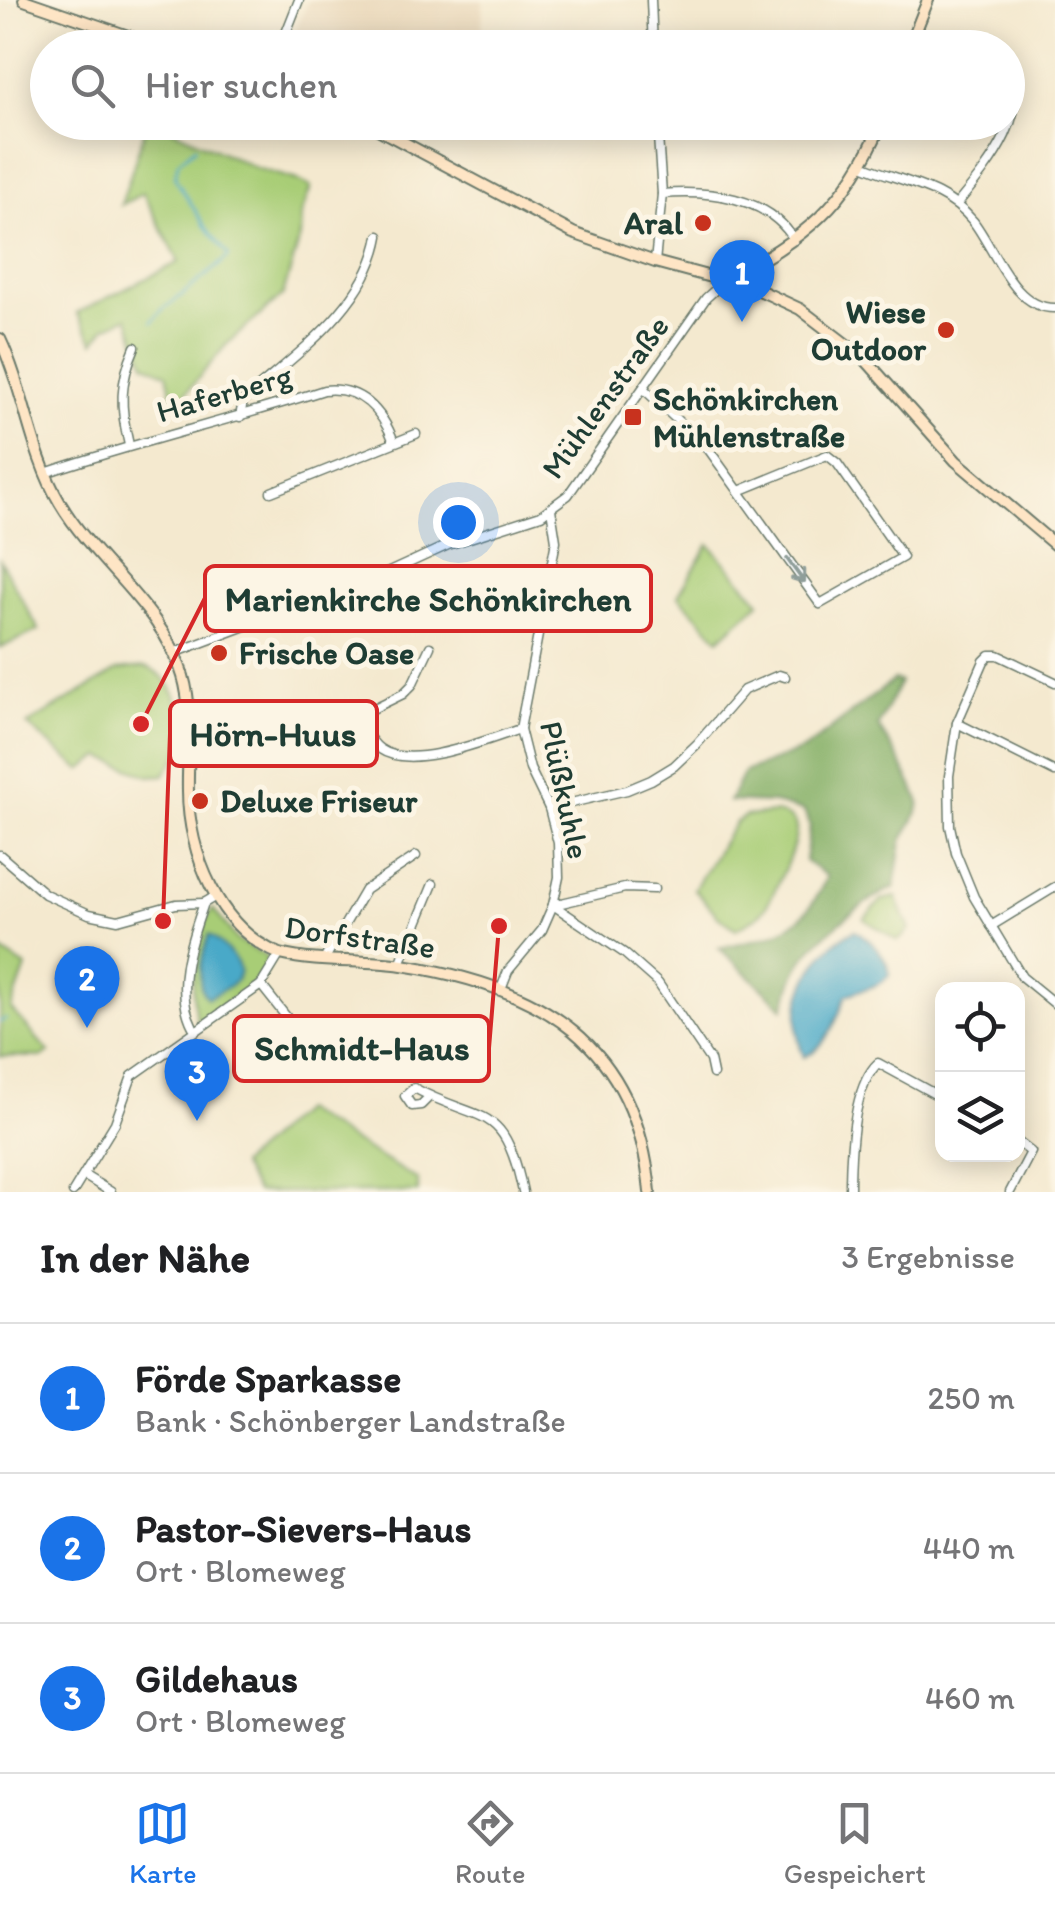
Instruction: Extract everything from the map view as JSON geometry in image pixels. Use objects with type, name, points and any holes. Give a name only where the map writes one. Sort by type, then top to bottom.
[{"type":"street","points":[[24,0],[111,30]]},
{"type":"street","points":[[287,30],[299,0]]},
{"type":"street","points":[[650,0],[652,30]]},
{"type":"street","points":[[916,30],[928,0]]},
{"type":"street","points":[[400,140],[573,233],[655,262],[760,290],[800,309],[844,340],[888,381],[956,461],[1055,546]]},
{"type":"street","points":[[655,262],[662,194],[659,140]]},
{"type":"street","points":[[726,280],[794,240],[843,195],[874,140]]},
{"type":"street","points":[[957,204],[990,164],[1002,140]]},
{"type":"street","points":[[862,165],[928,188],[957,204],[982,233],[1023,297],[1036,306],[1055,308]]},
{"type":"street","points":[[662,194],[706,193],[738,200],[778,220],[794,240]]},
{"type":"street","points":[[240,417],[242,401],[348,305],[378,236]]},
{"type":"street","name":"Mühlenstraße","points":[[174,653],[386,573],[448,545],[551,510],[568,495],[706,298],[726,280]]},
{"type":"street","name":"Dorfstraße","points":[[0,338],[45,473],[60,504],[140,603],[174,653],[188,697],[189,815],[216,896],[238,927],[262,947],[280,954],[400,964],[501,989],[560,1019],[612,1071],[638,1121],[650,1192]]},
{"type":"street","points":[[129,445],[120,398],[135,347]]},
{"type":"street","name":"Haferberg","points":[[45,473],[129,445],[341,388],[369,402],[388,426],[394,442]]},
{"type":"street","points":[[644,388],[709,450],[739,492],[820,604],[903,557],[837,462],[827,454],[739,492]]},
{"type":"street","points":[[271,492],[416,434]]},
{"type":"street","name":"Plüßkuhle","points":[[501,989],[508,971],[542,930],[559,877],[558,843],[550,808],[530,769],[520,730],[556,541],[551,510]]},
{"type":"street","points":[[430,647],[412,685],[403,694],[356,716],[376,746],[401,755],[451,753],[520,730]]},
{"type":"street","points":[[1055,682],[990,655],[976,677],[958,723],[949,776],[950,826],[964,877],[1022,977],[1055,1004]]},
{"type":"street","points":[[550,808],[627,790],[651,780],[674,766],[697,744],[744,690],[779,675],[785,677]]},
{"type":"street","points":[[958,723],[1055,772]]},
{"type":"street","points":[[0,855],[46,894],[89,914],[118,920],[216,896]]},
{"type":"street","points":[[324,960],[365,890],[416,856]]},
{"type":"street","points":[[400,964],[432,884]]},
{"type":"street","name":"Plüßkuhle","points":[[553,905],[625,888],[654,888]]},
{"type":"street","points":[[991,926],[1054,890]]},
{"type":"street","points":[[194,1028],[187,1016],[184,971],[204,902]]},
{"type":"street","points":[[553,905],[624,953],[658,983],[710,1060],[713,1074]]},
{"type":"street","points":[[73,1192],[115,1123],[132,1076],[194,1028],[261,985],[280,954]]},
{"type":"street","points":[[261,985],[322,1063],[337,1070]]},
{"type":"street","points":[[850,1192],[853,1139],[870,1070],[878,1064],[890,1067],[935,1094]]},
{"type":"street","points":[[430,1096],[496,1124],[512,1147],[523,1192]]},
{"type":"street","points":[[1010,1192],[1025,1162]]},
{"type":"street","points":[[85,1176],[111,1192]]},
{"type":"shaded area","points":[[309,0],[483,0],[482,30],[296,30]]},
{"type":"green space","points":[[142,140],[196,140],[256,168],[311,187],[283,295],[227,344],[175,406],[167,374],[145,363],[128,317],[106,327],[94,342],[77,313],[179,262],[143,193],[121,205]]},
{"type":"green space","points":[[709,544],[760,602],[719,639],[678,595]]},
{"type":"green space","points":[[0,560],[39,630],[0,648]]},
{"type":"green space","points":[[145,667],[165,679],[180,712],[181,748],[164,775],[149,776],[101,757],[81,770],[27,725],[118,670]]},
{"type":"green space","points":[[894,680],[900,682],[878,726],[920,802],[902,841],[895,887],[855,911],[814,946],[795,974],[784,1008],[719,948],[772,935],[797,921],[818,895],[827,876],[805,861],[810,826],[804,811],[774,803],[729,801],[744,772],[805,749]]},
{"type":"green space","points":[[775,813],[795,824],[790,855],[762,912],[736,929],[694,889],[735,823],[745,816]]},
{"type":"green space","points":[[896,897],[910,930],[898,941],[864,919],[882,900]]},
{"type":"green space","points":[[213,909],[238,941],[266,956],[268,966],[259,980],[198,1024],[193,997],[195,965],[201,933]]},
{"type":"green space","points":[[0,950],[26,967],[11,1009],[49,1052],[43,1057],[0,1056]]},
{"type":"green space","points":[[301,1110],[418,1180],[418,1192],[256,1192],[240,1165]]},
{"type":"water","points":[[855,930],[877,949],[890,974],[875,986],[846,996],[825,1039],[804,1057],[797,1021],[806,984],[826,952]]},
{"type":"water","points":[[209,935],[232,956],[239,971],[234,982],[207,998],[200,976]]},
{"type":"waterway","points":[[152,322],[229,256],[175,178],[178,162],[196,147]]},
{"type":"waterway","points":[[0,1022],[6,1019]]},
{"type":"place","name":"Aral","points":[[703,223]]},
{"type":"place","name":"Förde Sparkasse","points":[[742,322]]},
{"type":"place","name":"Wiese Outdoor","points":[[946,330]]},
{"type":"place","name":"Schönkirchen Mühlenstraße","points":[[633,417]]},
{"type":"place","name":"Frische Oase","points":[[219,653]]},
{"type":"place","name":"Marienkirche Schönkirchen","points":[[141,724]]},
{"type":"place","name":"Deluxe Friseur","points":[[200,801]]},
{"type":"place","name":"Hörn-Huus","points":[[163,921]]},
{"type":"place","name":"Schmidt-Haus","points":[[499,926]]},
{"type":"place","name":"Pastor-Sievers-Haus","points":[[87,1028]]},
{"type":"place","name":"Gildehaus","points":[[197,1121]]}]
